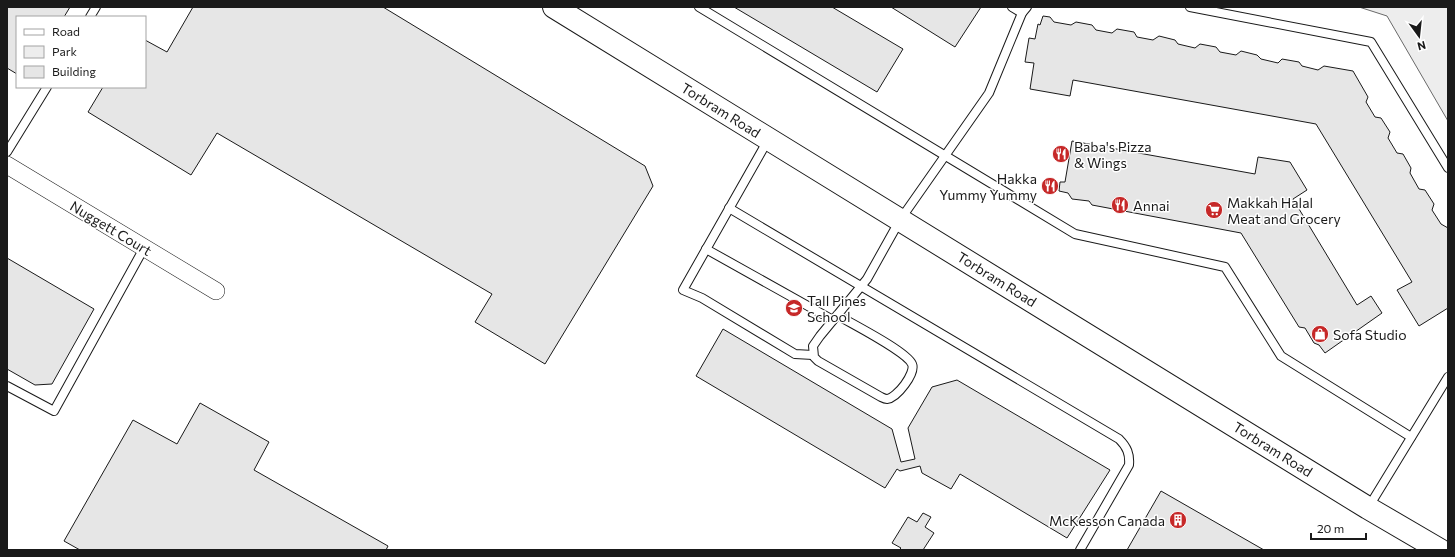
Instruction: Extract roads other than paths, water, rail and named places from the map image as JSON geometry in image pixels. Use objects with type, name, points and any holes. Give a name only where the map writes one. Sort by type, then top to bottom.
[{"type":"main road","name":"Torbram Road","points":[[554,7],[1368,508],[1440,550]]},
{"type":"street","name":"Nuggett Court","points":[[7,166],[216,291]]},
{"type":"lane","points":[[91,16],[96,7]]},
{"type":"lane","points":[[699,7],[1075,234],[1225,267],[1281,356],[1411,437]]},
{"type":"lane","points":[[706,249],[835,317],[902,353],[912,362],[914,370],[896,394],[887,399],[881,398],[818,361],[813,355],[813,346],[835,317],[861,285],[900,220],[989,93],[1025,10],[1012,7]]},
{"type":"lane","points":[[1190,7],[1371,42],[1448,168]]},
{"type":"lane","points":[[7,152],[46,88]]},
{"type":"lane","points":[[768,139],[683,290],[702,298],[795,354],[813,355]]},
{"type":"lane","points":[[729,208],[861,285],[1125,444],[1128,452],[1129,465],[1080,550]]},
{"type":"lane","points":[[7,386],[54,411],[144,248]]},
{"type":"lane","points":[[1368,508],[1448,377]]},
{"type":"place","name":"Baba's Pizza & Wings","points":[[1061,154]]},
{"type":"place","name":"Hakka Yummy Yummy","points":[[1050,186]]},
{"type":"place","name":"Annai","points":[[1120,205]]},
{"type":"place","name":"Makkah Halal Meat and Grocery","points":[[1214,210]]},
{"type":"place","name":"Tall Pines School","points":[[794,308]]},
{"type":"place","name":"Sofa Studio","points":[[1320,334]]},
{"type":"place","name":"McKesson Canada","points":[[1178,520]]}]
